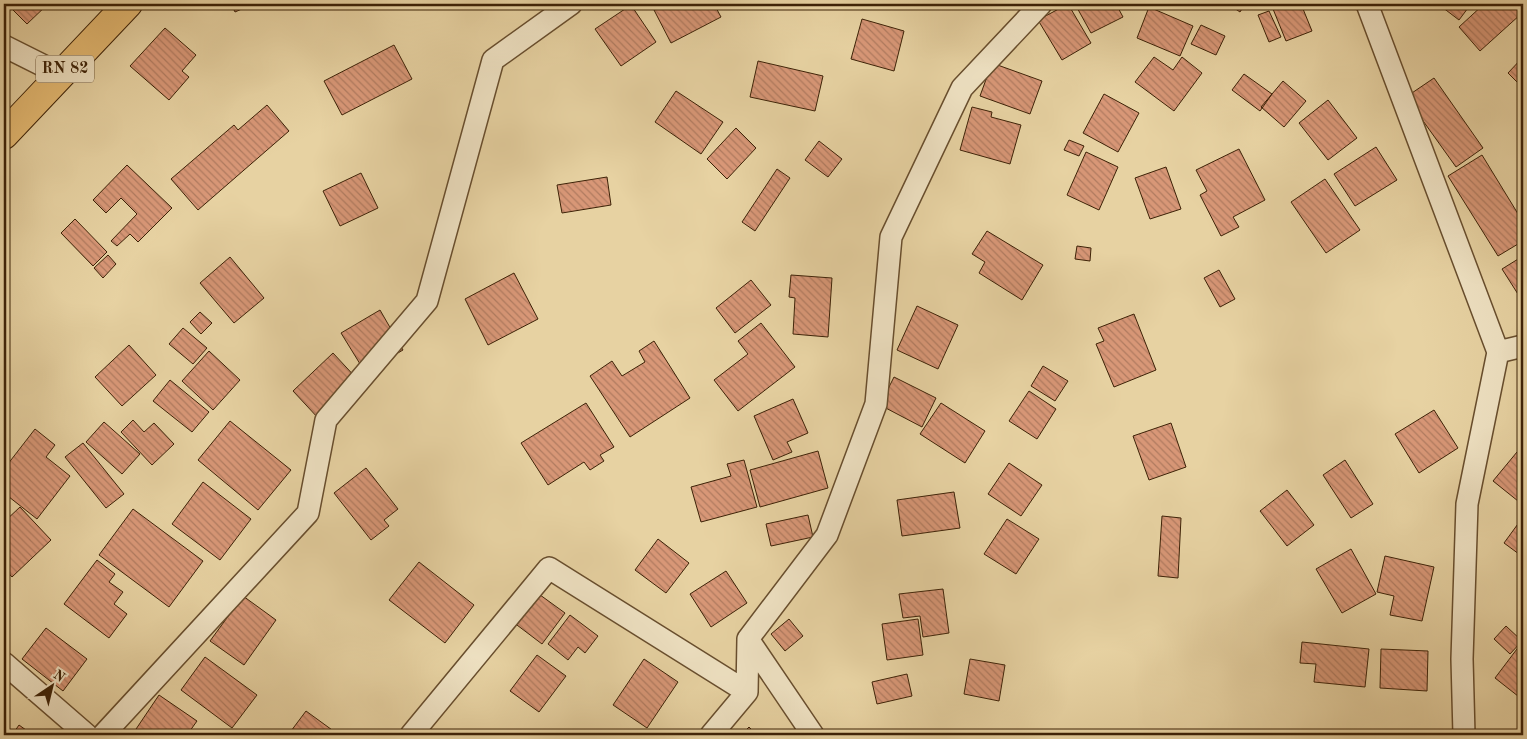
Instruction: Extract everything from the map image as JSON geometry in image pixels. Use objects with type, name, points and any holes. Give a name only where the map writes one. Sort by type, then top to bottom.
[{"type":"main road","name":"RN 82","points":[[4,135],[128,4]]},
{"type":"street","points":[[103,735],[308,513],[326,420],[427,301],[493,60],[570,4]]},
{"type":"street","points":[[711,735],[747,692],[748,639],[827,535],[876,404],[891,237],[962,88],[1041,4]]},
{"type":"street","points":[[1367,4],[1498,352],[1467,504],[1462,659],[1464,735]]},
{"type":"street","points":[[4,46],[60,74]]},
{"type":"street","points":[[1498,352],[1523,346]]},
{"type":"street","points":[[411,735],[549,568],[747,692]]},
{"type":"street","points":[[748,639],[813,735]]},
{"type":"street","points":[[4,664],[87,735]]},
{"type":"building","points":[[7,4],[48,4],[27,24]]},
{"type":"building","points":[[231,4],[253,4],[235,12]]},
{"type":"building","points":[[660,4],[714,4],[721,17],[671,43],[654,10],[661,6]]},
{"type":"building","points":[[1068,4],[1091,43],[1062,60],[1038,20]]},
{"type":"building","points":[[1075,4],[1116,4],[1123,17],[1091,33]]},
{"type":"building","points":[[1228,4],[1245,4],[1240,12]]},
{"type":"building","points":[[1271,4],[1301,4],[1312,31],[1286,41]]},
{"type":"building","points":[[1438,4],[1471,4],[1459,20]]},
{"type":"building","points":[[1484,4],[1511,4],[1521,14],[1480,51],[1459,27]]},
{"type":"building","points":[[631,5],[656,42],[621,66],[595,29]]},
{"type":"building","points":[[1149,7],[1193,26],[1180,56],[1137,38]]},
{"type":"building","points":[[1269,11],[1281,37],[1269,42],[1258,15]]},
{"type":"building","points":[[862,19],[904,31],[894,71],[851,59]]},
{"type":"building","points":[[1201,25],[1225,36],[1216,55],[1191,44]]},
{"type":"building","points":[[165,28],[196,55],[182,71],[189,77],[169,100],[130,66]]},
{"type":"building","points":[[394,45],[412,79],[342,115],[324,81]]},
{"type":"building","points":[[1154,57],[1173,70],[1182,57],[1202,73],[1174,111],[1135,82]]},
{"type":"building","points":[[1523,57],[1523,88],[1508,73]]},
{"type":"building","points":[[758,61],[823,76],[815,111],[750,97]]},
{"type":"building","points":[[992,63],[1042,81],[1030,114],[980,96]]},
{"type":"building","points":[[1244,74],[1272,94],[1260,111],[1232,90]]},
{"type":"building","points":[[1434,78],[1483,148],[1456,167],[1406,97]]},
{"type":"building","points":[[1283,81],[1306,101],[1284,127],[1261,107]]},
{"type":"building","points":[[676,91],[723,122],[701,154],[655,122]]},
{"type":"building","points":[[1104,94],[1139,113],[1118,152],[1083,133]]},
{"type":"building","points":[[1328,100],[1357,138],[1328,160],[1299,123]]},
{"type":"building","points":[[267,105],[289,131],[198,210],[171,179],[234,125],[238,130]]},
{"type":"building","points":[[972,107],[992,112],[991,117],[1021,125],[1010,164],[960,150]]},
{"type":"building","points":[[736,128],[756,148],[727,179],[707,159]]},
{"type":"building","points":[[1069,140],[1084,146],[1079,156],[1064,150]]},
{"type":"building","points":[[819,141],[842,159],[828,177],[805,160]]},
{"type":"building","points":[[1376,147],[1397,180],[1355,206],[1334,174]]},
{"type":"building","points":[[1239,149],[1265,200],[1233,217],[1239,227],[1221,236],[1200,195],[1207,191],[1196,170]]},
{"type":"building","points":[[1086,152],[1118,167],[1099,210],[1067,195]]},
{"type":"building","points":[[1482,155],[1523,222],[1523,241],[1498,256],[1448,176]]},
{"type":"building","points":[[127,165],[172,208],[138,242],[130,234],[117,246],[111,241],[137,214],[121,198],[106,213],[93,200]]},
{"type":"building","points":[[1166,167],[1181,209],[1150,219],[1135,178]]},
{"type":"building","points":[[777,169],[790,178],[755,231],[742,222]]},
{"type":"building","points":[[4,170],[9,175],[4,180]]},
{"type":"building","points":[[361,173],[378,208],[340,226],[323,191]]},
{"type":"building","points":[[607,177],[611,205],[562,213],[557,185]]},
{"type":"building","points":[[1325,179],[1360,230],[1326,253],[1291,202]]},
{"type":"building","points":[[75,219],[107,252],[93,266],[61,233]]},
{"type":"building","points":[[987,231],[1043,265],[1022,300],[979,273],[985,262],[972,254]]},
{"type":"building","points":[[1077,246],[1091,248],[1090,261],[1075,259]]},
{"type":"building","points":[[108,255],[116,264],[103,278],[94,268]]},
{"type":"building","points":[[1523,256],[1523,302],[1502,269]]},
{"type":"building","points":[[230,257],[264,298],[234,323],[200,283]]},
{"type":"building","points":[[1219,270],[1235,299],[1220,307],[1204,278]]},
{"type":"building","points":[[514,273],[538,319],[488,345],[465,299]]},
{"type":"building","points":[[791,275],[832,278],[828,337],[793,334],[795,298],[789,297]]},
{"type":"building","points":[[751,280],[771,305],[735,333],[716,308]]},
{"type":"building","points":[[917,306],[958,325],[938,369],[897,350]]},
{"type":"building","points":[[380,310],[403,350],[365,372],[341,333]]},
{"type":"building","points":[[200,312],[212,323],[201,334],[190,322]]},
{"type":"building","points":[[1134,314],[1156,370],[1114,387],[1096,344],[1104,341],[1098,328]]},
{"type":"building","points":[[761,323],[795,367],[738,411],[714,380],[748,354],[738,341]]},
{"type":"building","points":[[183,328],[207,348],[193,364],[169,344]]},
{"type":"building","points":[[654,341],[690,398],[630,437],[590,376],[612,361],[622,376],[645,362],[639,351]]},
{"type":"building","points":[[129,345],[156,375],[122,406],[95,377]]},
{"type":"building","points":[[209,351],[240,380],[213,410],[182,381]]},
{"type":"building","points":[[333,353],[359,381],[319,419],[293,391]]},
{"type":"building","points":[[1043,366],[1068,381],[1055,401],[1031,386]]},
{"type":"building","points":[[894,377],[936,398],[922,427],[880,405]]},
{"type":"building","points":[[170,380],[209,412],[192,432],[153,401]]},
{"type":"building","points":[[1029,391],[1056,409],[1037,439],[1009,421]]},
{"type":"building","points":[[793,399],[808,433],[787,442],[792,452],[773,460],[754,416]]},
{"type":"building","points":[[586,403],[614,447],[600,455],[604,461],[590,470],[584,462],[548,485],[521,443]]},
{"type":"building","points":[[941,403],[985,431],[965,463],[920,434]]},
{"type":"building","points":[[1434,410],[1458,448],[1419,473],[1395,434]]},
{"type":"building","points":[[133,420],[144,432],[154,423],[174,444],[152,465],[121,432]]},
{"type":"building","points":[[230,421],[291,470],[258,510],[198,460]]},
{"type":"building","points":[[104,422],[140,454],[122,474],[86,442]]},
{"type":"building","points":[[1171,423],[1186,467],[1149,480],[1133,436]]},
{"type":"building","points":[[35,429],[55,445],[46,457],[70,476],[37,519],[4,493],[4,469]]},
{"type":"building","points":[[83,443],[124,494],[106,508],[65,457]]},
{"type":"building","points":[[818,451],[828,488],[760,507],[750,470]]},
{"type":"building","points":[[1517,452],[1523,457],[1523,505],[1493,481]]},
{"type":"building","points":[[744,460],[757,507],[701,522],[691,487],[731,476],[727,464]]},
{"type":"building","points":[[1345,460],[1373,504],[1351,518],[1323,475]]},
{"type":"building","points":[[1009,463],[1042,485],[1021,516],[988,494]]},
{"type":"building","points":[[366,468],[398,509],[384,520],[389,526],[371,540],[334,493]]},
{"type":"building","points":[[203,482],[251,519],[220,560],[172,524]]},
{"type":"building","points":[[1287,490],[1314,525],[1287,546],[1260,511]]},
{"type":"building","points":[[954,492],[960,528],[902,536],[897,500]]},
{"type":"building","points":[[20,507],[51,540],[12,577],[4,568],[4,522]]},
{"type":"building","points":[[133,509],[203,561],[169,607],[99,555]]},
{"type":"building","points":[[808,515],[813,537],[771,546],[766,524]]},
{"type":"building","points":[[1162,516],[1181,518],[1178,578],[1158,576]]},
{"type":"building","points":[[1523,517],[1523,557],[1504,543]]},
{"type":"building","points":[[1007,519],[1039,539],[1016,574],[984,554]]},
{"type":"building","points":[[658,539],[689,563],[666,593],[635,570]]},
{"type":"building","points":[[1351,549],[1376,594],[1342,613],[1316,569]]},
{"type":"building","points":[[1385,556],[1434,567],[1422,621],[1390,615],[1394,596],[1377,592]]},
{"type":"building","points":[[97,560],[115,574],[109,582],[123,592],[114,604],[127,614],[109,638],[64,604]]},
{"type":"building","points":[[419,562],[474,605],[445,643],[389,600]]},
{"type":"building","points":[[726,571],[747,603],[711,627],[690,594]]},
{"type":"building","points":[[943,589],[949,633],[923,637],[920,616],[903,618],[899,594]]},
{"type":"building","points":[[536,592],[565,613],[542,644],[513,622]]},
{"type":"building","points":[[243,596],[276,620],[244,665],[210,641]]},
{"type":"building","points":[[570,615],[598,636],[585,653],[578,647],[568,660],[548,644]]},
{"type":"building","points":[[789,619],[803,636],[785,651],[771,634]]},
{"type":"building","points":[[918,619],[923,655],[887,660],[882,624]]},
{"type":"building","points":[[1506,626],[1522,641],[1510,654],[1494,639]]},
{"type":"building","points":[[46,628],[87,659],[63,691],[22,659]]},
{"type":"building","points":[[1302,642],[1369,649],[1365,687],[1314,682],[1316,664],[1300,663]]},
{"type":"building","points":[[1520,645],[1523,647],[1523,700],[1495,678]]},
{"type":"building","points":[[1381,649],[1428,651],[1427,691],[1380,688]]},
{"type":"building","points":[[537,655],[566,676],[539,712],[510,691]]},
{"type":"building","points":[[205,657],[257,695],[232,728],[181,690]]},
{"type":"building","points":[[644,659],[678,682],[647,728],[613,705]]},
{"type":"building","points":[[970,659],[1005,665],[999,701],[964,694]]},
{"type":"building","points":[[907,674],[912,696],[877,704],[872,682]]},
{"type":"building","points":[[159,695],[197,721],[187,735],[132,735]]},
{"type":"building","points":[[306,711],[339,735],[288,735]]},
{"type":"building","points":[[19,725],[33,735],[12,735]]},
{"type":"building","points":[[749,727],[757,735],[741,735]]}]
